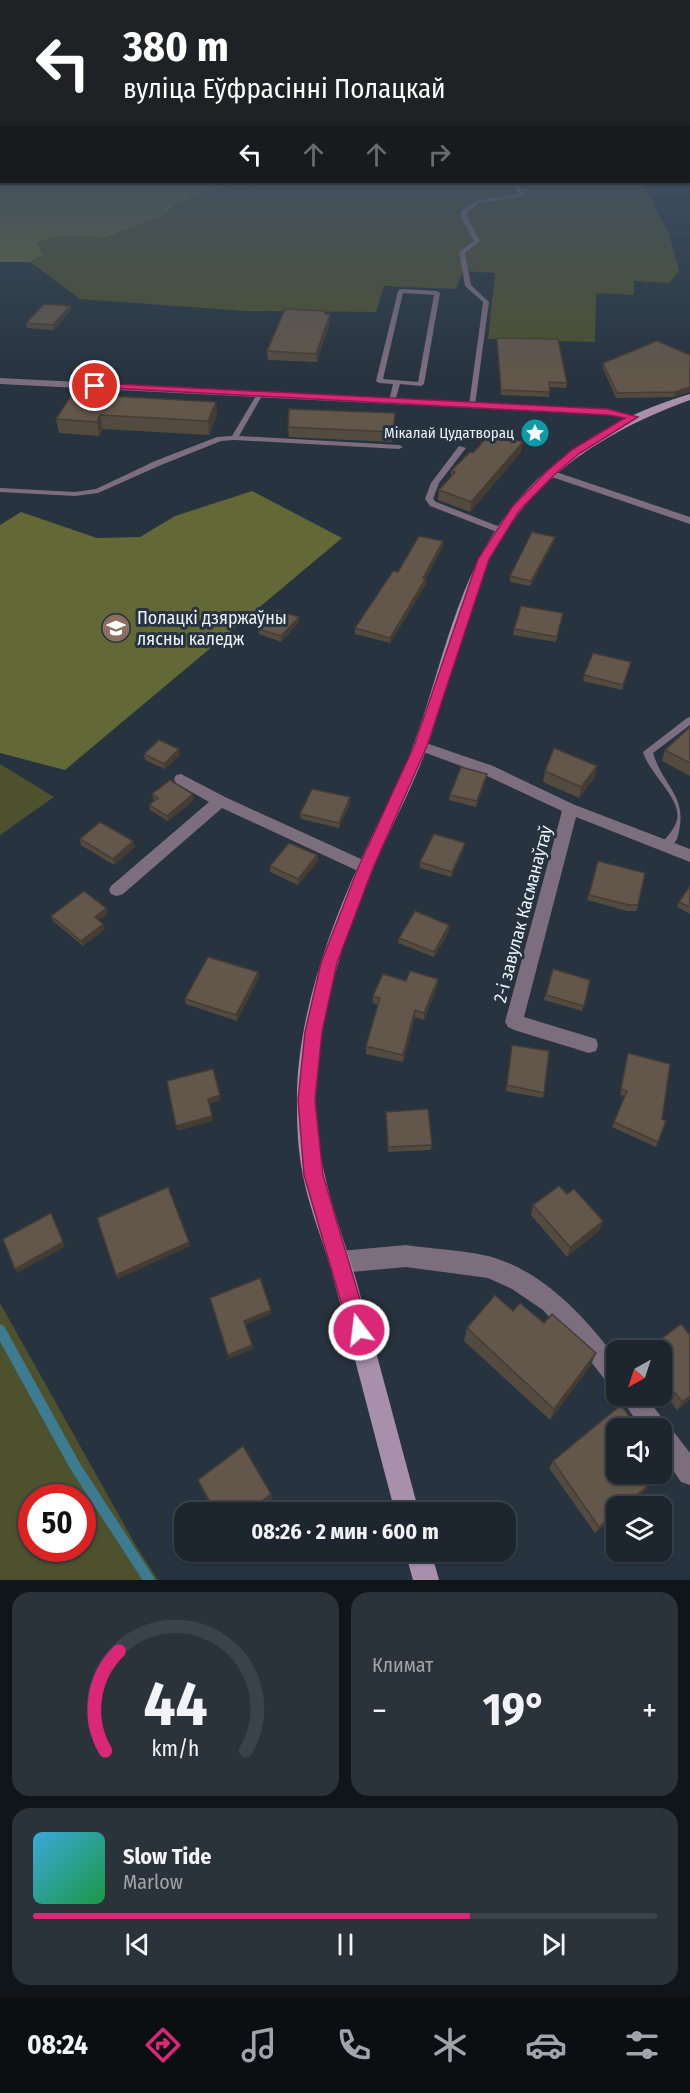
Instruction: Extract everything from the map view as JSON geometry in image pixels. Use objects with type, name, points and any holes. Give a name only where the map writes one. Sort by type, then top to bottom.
[{"type":"main road","points":[[404,1502],[340,1262],[313,1175],[306,1100],[313,1032],[329,963],[366,868],[420,746],[483,559],[500,530],[515,509],[550,473],[577,451],[634,417],[690,397]]},
{"type":"main road","points":[[421,1562],[426,1580]]},
{"type":"street","points":[[0,381],[608,412],[634,417]]},
{"type":"street","points":[[550,473],[690,521]]},
{"type":"street","name":"2-і завулак Касманаўтаў","points":[[420,746],[488,770],[570,809],[667,845],[690,856]]},
{"type":"street","points":[[181,779],[220,801],[366,868]]},
{"type":"street","points":[[117,890],[220,801]]},
{"type":"street","name":"2-і завулак Касманаўтаў","points":[[570,809],[514,1022],[589,1045]]},
{"type":"street","points":[[340,1262],[406,1256],[489,1267],[520,1281],[551,1302],[606,1363]]},
{"type":"street","points":[[639,1406],[648,1418]]},
{"type":"street","points":[[672,1449],[690,1473]]},
{"type":"lane","points":[[472,232],[477,241],[462,252],[468,286],[486,302],[472,405]]},
{"type":"lane","points":[[401,291],[437,293],[421,384],[397,382],[379,381],[401,291]]},
{"type":"lane","points":[[392,401],[397,382]]},
{"type":"lane","points":[[234,438],[260,394]]},
{"type":"lane","points":[[0,490],[75,494],[98,491],[158,463],[220,439],[399,447]]},
{"type":"lane","points":[[462,448],[435,483],[429,499],[433,504],[459,516],[500,530]]},
{"type":"lane","points":[[667,845],[683,820],[684,810],[679,799],[649,763],[648,752],[690,720]]},
{"type":"green space","points":[[0,232],[121,232],[107,237],[54,236],[37,243],[43,255],[30,262],[0,262]]},
{"type":"green space","points":[[121,232],[668,232],[679,271],[669,283],[634,281],[634,295],[596,293],[595,342],[488,339],[495,273],[463,271],[456,289],[384,286],[376,312],[244,311],[80,299],[30,262],[43,255],[37,243],[54,236],[107,237]]},
{"type":"green space","points":[[252,491],[342,538],[65,770],[0,753],[0,525],[21,512],[97,538],[140,537],[175,516]]},
{"type":"green space","points":[[0,764],[54,797],[0,835]]},
{"type":"green space","points":[[0,1303],[135,1544],[158,1580],[0,1580]]},
{"type":"building","points":[[44,304],[70,306],[53,325],[26,323]]},
{"type":"building","points":[[285,309],[325,311],[325,314],[330,314],[316,354],[267,351]]},
{"type":"building","points":[[497,338],[558,339],[567,383],[549,382],[550,392],[501,390]]},
{"type":"building","points":[[657,341],[690,355],[690,387],[675,392],[617,393],[603,363]]},
{"type":"building","points":[[76,388],[115,390],[111,396],[216,402],[208,421],[100,415],[97,422],[56,419]]},
{"type":"building","points":[[289,409],[395,413],[393,432],[288,427]]},
{"type":"building","points":[[490,434],[523,442],[471,502],[439,490],[455,472],[451,471],[470,452],[473,453]]},
{"type":"building","points":[[532,532],[555,537],[531,581],[510,576]]},
{"type":"building","points":[[419,536],[443,541],[423,578],[426,578],[390,638],[355,628],[393,571],[398,572]]},
{"type":"building","points":[[521,606],[563,613],[557,637],[514,629]]},
{"type":"building","points":[[276,610],[299,617],[281,636],[258,629]]},
{"type":"building","points":[[593,653],[631,662],[623,685],[584,675]]},
{"type":"building","points":[[690,727],[690,763],[665,750]]},
{"type":"building","points":[[159,740],[179,749],[164,764],[144,754]]},
{"type":"building","points":[[554,748],[597,766],[581,787],[545,771]]},
{"type":"building","points":[[461,767],[487,774],[477,801],[450,795]]},
{"type":"building","points":[[170,780],[193,794],[167,816],[149,805],[158,798],[152,794]]},
{"type":"building","points":[[312,789],[350,797],[339,823],[300,814]]},
{"type":"building","points":[[100,822],[133,841],[113,859],[80,839]]},
{"type":"building","points":[[434,834],[465,843],[452,872],[420,862]]},
{"type":"building","points":[[289,843],[317,855],[298,879],[270,866]]},
{"type":"building","points":[[598,861],[645,873],[638,905],[589,895]]},
{"type":"building","points":[[690,886],[690,907],[679,902]]},
{"type":"building","points":[[84,891],[106,908],[95,917],[103,924],[81,941],[51,916]]},
{"type":"building","points":[[415,911],[449,925],[434,952],[399,938]]},
{"type":"building","points":[[208,957],[258,972],[236,1015],[185,999]]},
{"type":"building","points":[[553,969],[590,980],[584,1006],[546,995]]},
{"type":"building","points":[[410,971],[438,979],[424,1013],[415,1010],[403,1055],[366,1046],[380,998],[373,996],[383,974],[406,981]]},
{"type":"building","points":[[512,1045],[549,1051],[544,1093],[507,1085]]},
{"type":"building","points":[[628,1053],[670,1064],[662,1119],[666,1121],[658,1142],[614,1122],[627,1091],[621,1089]]},
{"type":"building","points":[[213,1069],[220,1095],[208,1099],[212,1116],[176,1126],[167,1081]]},
{"type":"building","points":[[428,1109],[432,1145],[388,1147],[386,1112]]},
{"type":"building","points":[[559,1186],[567,1194],[574,1189],[603,1221],[570,1247],[533,1205]]},
{"type":"building","points":[[168,1187],[189,1242],[116,1275],[97,1218]]},
{"type":"building","points":[[51,1213],[63,1242],[15,1269],[3,1239]]},
{"type":"building","points":[[260,1278],[271,1310],[244,1321],[252,1345],[228,1355],[210,1298]]},
{"type":"building","points":[[495,1295],[513,1311],[520,1303],[544,1323],[552,1314],[596,1353],[554,1409],[467,1328]]},
{"type":"building","points":[[681,1324],[690,1335],[690,1396],[682,1402],[672,1389],[672,1340],[660,1340]]},
{"type":"building","points":[[620,1406],[622,1406],[631,1418],[606,1418],[606,1484],[649,1484],[636,1496],[606,1496],[606,1521],[599,1527],[553,1461]]},
{"type":"building","points":[[243,1446],[271,1494],[261,1502],[210,1502],[198,1480]]},
{"type":"waterway","points":[[0,1330],[75,1466],[149,1580]]},
{"type":"place","name":"Мікалай Цудатворац","points":[[535,433]]},
{"type":"place","name":"Полацкі дзяржаўны лясны каледж","points":[[116,628]]},
{"type":"route","points":[[95,386],[608,412],[634,417],[577,451],[550,473],[515,509],[483,559],[420,746],[366,868],[329,963],[313,1032],[306,1100],[313,1175],[359,1330]]}]
